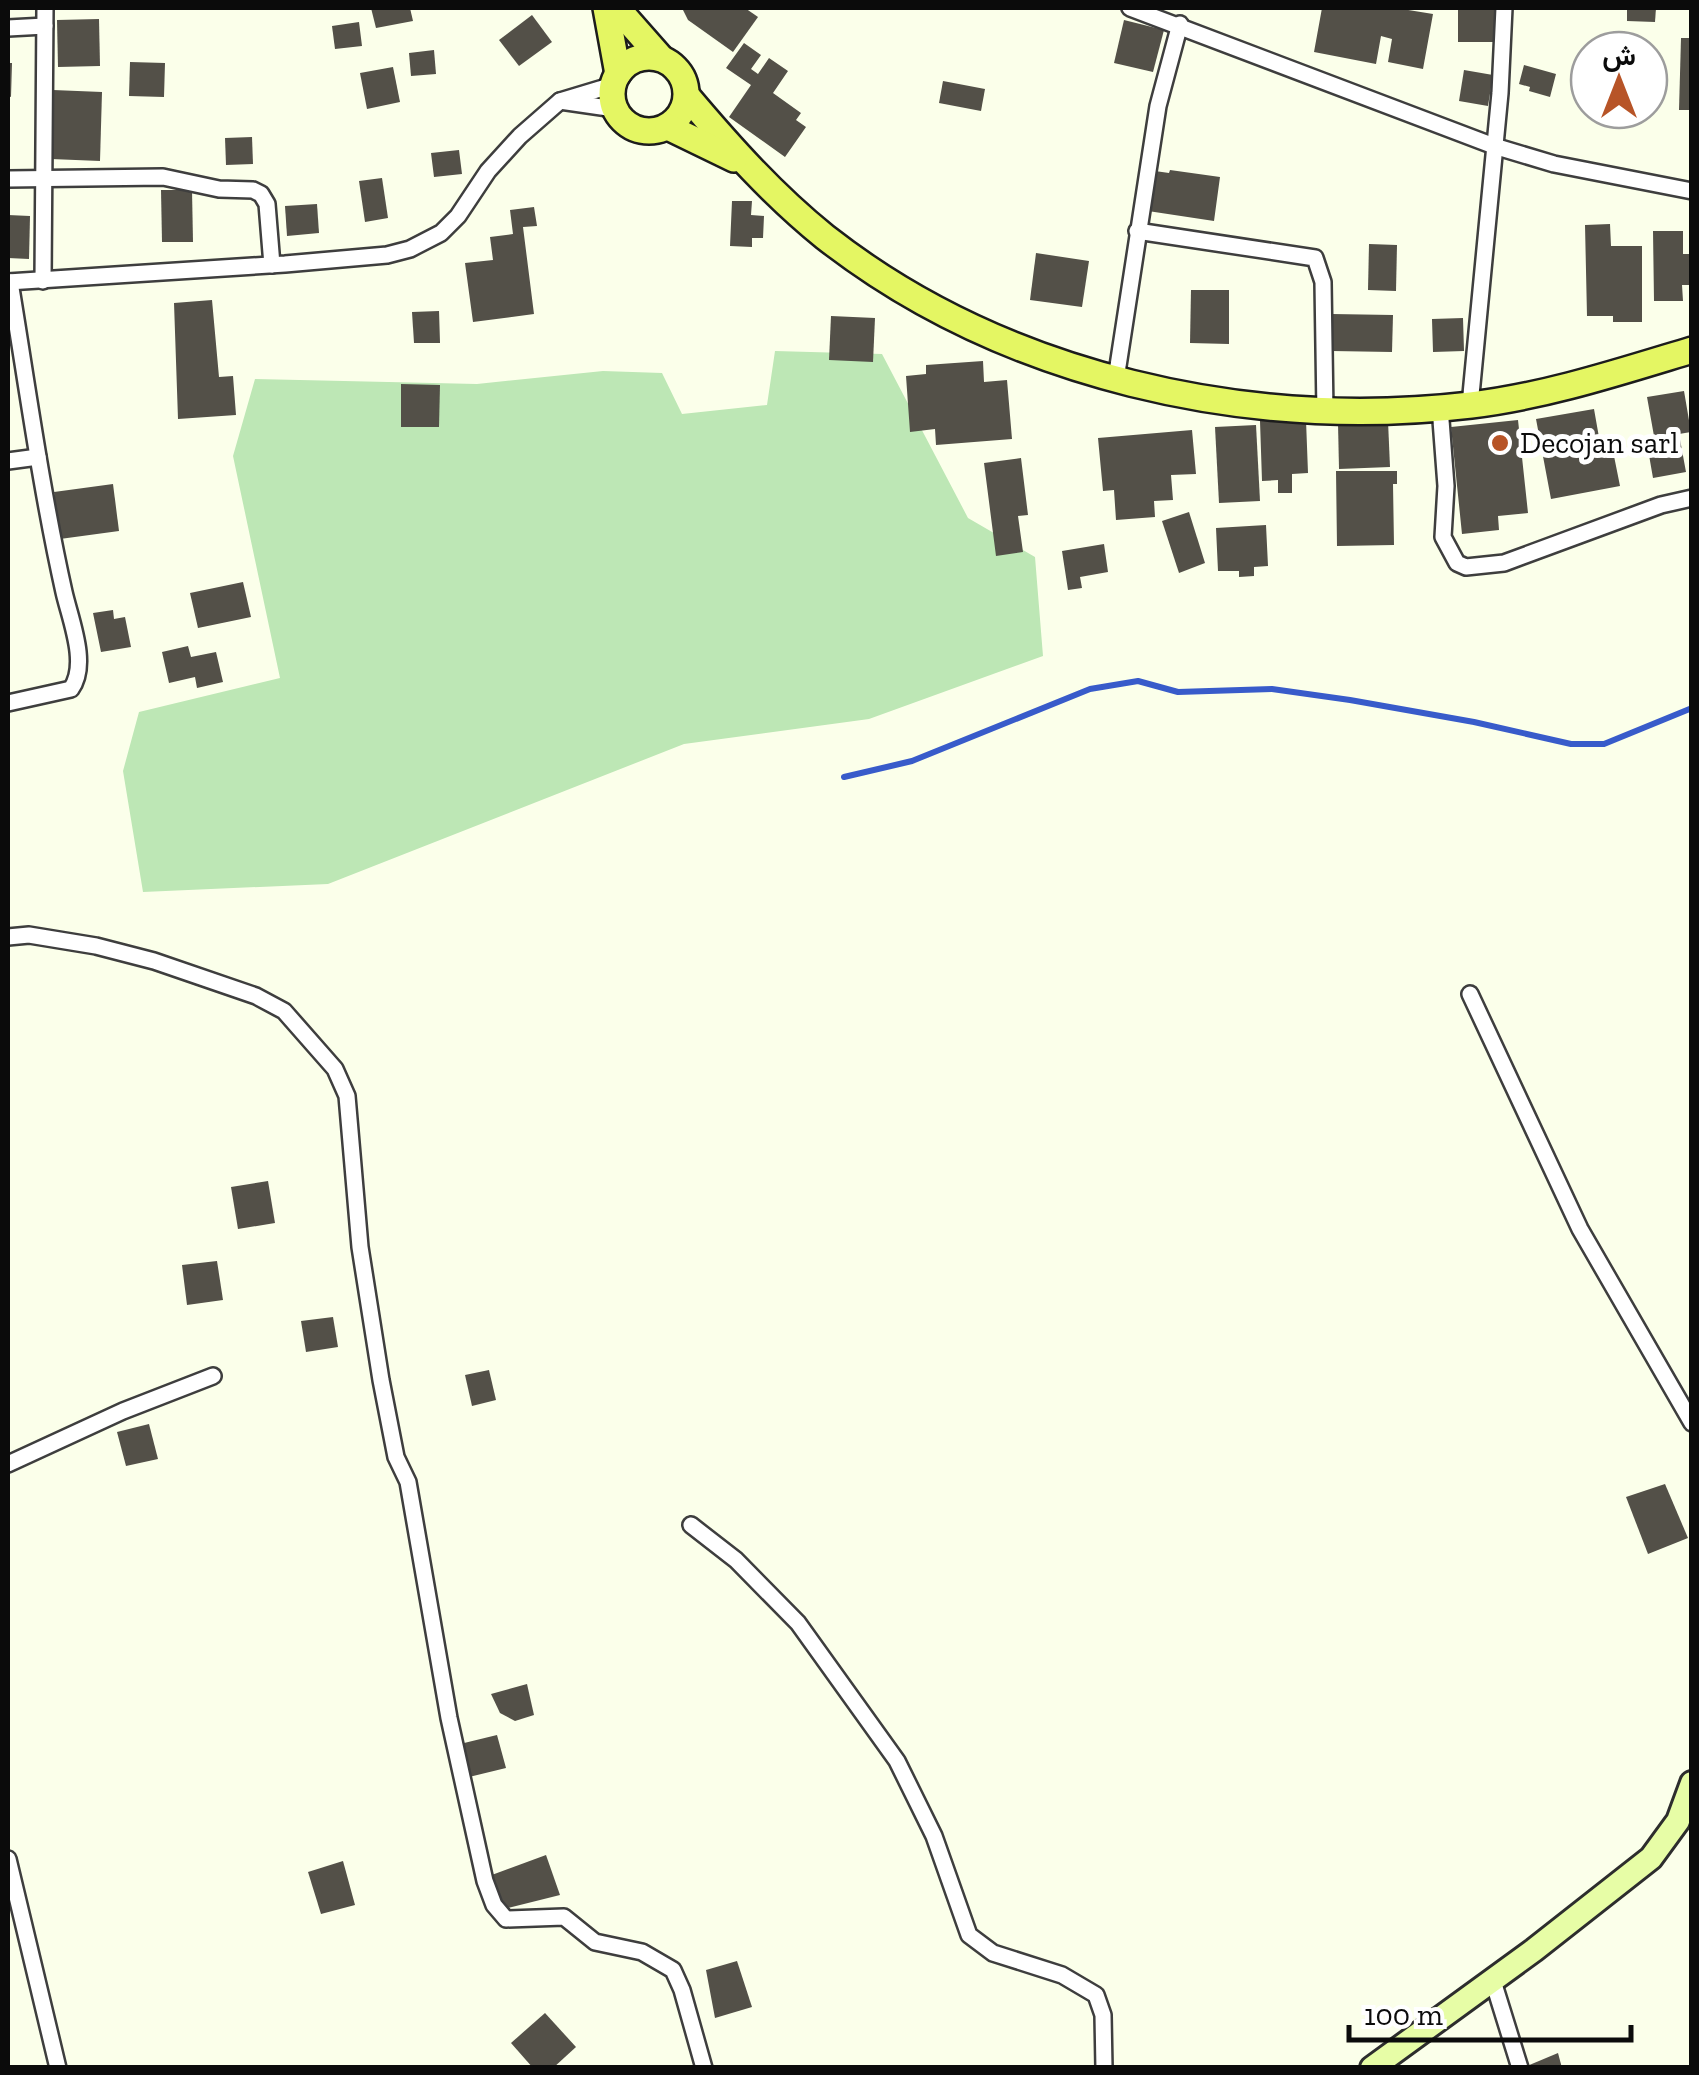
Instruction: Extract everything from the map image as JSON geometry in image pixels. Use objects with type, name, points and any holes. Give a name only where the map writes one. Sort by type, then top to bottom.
[{"type":"main road","points":[[606,8],[622,120],[643,131],[668,127],[743,163]]},
{"type":"main road","points":[[617,8],[661,58],[680,73],[687,96],[743,163],[826,236],[902,290],[980,331],[1116,380],[1164,391],[1325,413],[1470,405],[1561,388],[1692,350]]},
{"type":"main road","points":[[615,89],[637,58],[661,58]]},
{"type":"main road","points":[[668,127],[684,109],[687,96]]},
{"type":"main road","points":[[1372,2068],[1651,1858],[1678,1821],[1692,1783]]},
{"type":"street","points":[[43,281],[46,8]]},
{"type":"street","points":[[1130,8],[1494,146],[1554,164],[1692,191]]},
{"type":"street","points":[[1470,405],[1504,8]]},
{"type":"street","points":[[1116,380],[1158,106],[1180,24]]},
{"type":"street","points":[[8,28],[45,26]]},
{"type":"street","points":[[8,703],[72,689],[78,672],[9,282],[386,255],[425,242],[458,216],[488,171],[560,101],[615,89]]},
{"type":"street","points":[[560,101],[615,89]]},
{"type":"street","points":[[8,179],[164,177],[219,189],[253,190],[267,204],[272,265]]},
{"type":"street","points":[[1137,231],[1316,258],[1323,282],[1325,413]]},
{"type":"street","points":[[1440,407],[1446,486],[1443,537],[1457,563],[1466,567],[1504,563],[1661,504],[1692,498]]},
{"type":"street","points":[[8,461],[38,457]]},
{"type":"street","points":[[8,938],[29,935],[96,946],[154,960],[256,996],[284,1010],[335,1069],[347,1096],[360,1247],[396,1458],[408,1482],[446,1702],[485,1882],[494,1905],[506,1919],[564,1918],[594,1942],[642,1952],[666,1963],[678,1979],[704,2068]]},
{"type":"street","points":[[1470,994],[1580,1228],[1692,1423]]},
{"type":"street","points":[[8,1464],[124,1410],[213,1376]]},
{"type":"street","points":[[692,1525],[736,1560],[798,1624],[897,1762],[934,1836],[969,1935],[993,1953],[1062,1975],[1091,1990],[1099,1999],[1104,2068]]},
{"type":"street","points":[[8,1858],[58,2068]]},
{"type":"street","points":[[1492,1981],[1520,2068]]},
{"type":"green space","points":[[775,351],[882,354],[968,518],[1035,557],[1043,656],[869,719],[684,744],[328,884],[143,892],[123,771],[139,712],[280,678],[233,456],[255,379],[477,384],[603,371],[662,373],[682,414],[767,405]]},
{"type":"building","points":[[371,8],[410,8],[413,21],[376,28]]},
{"type":"building","points":[[682,8],[745,8],[758,17],[733,52],[688,20]]},
{"type":"building","points":[[1322,8],[1396,8],[1433,14],[1423,69],[1388,62],[1392,39],[1381,36],[1376,64],[1314,52]]},
{"type":"building","points":[[1458,8],[1494,8],[1494,42],[1458,42]]},
{"type":"building","points":[[1627,8],[1656,8],[1655,22],[1627,21]]},
{"type":"building","points":[[532,15],[552,42],[519,66],[499,40]]},
{"type":"building","points":[[99,19],[100,66],[58,67],[57,20]]},
{"type":"building","points":[[1124,20],[1164,30],[1153,72],[1114,63]]},
{"type":"building","points":[[359,22],[362,46],[335,49],[332,26]]},
{"type":"building","points":[[1681,38],[1692,38],[1692,110],[1679,110]]},
{"type":"building","points":[[744,43],[761,55],[751,69],[758,74],[769,58],[788,71],[773,93],[801,113],[796,120],[806,127],[785,157],[729,117],[751,85],[726,68]]},
{"type":"building","points":[[434,50],[436,74],[411,76],[409,53]]},
{"type":"building","points":[[130,62],[165,63],[164,97],[129,96]]},
{"type":"building","points":[[8,63],[12,63],[11,97],[8,96]]},
{"type":"building","points":[[1524,65],[1556,74],[1550,97],[1519,84]]},
{"type":"building","points":[[393,67],[400,102],[367,109],[360,73]]},
{"type":"building","points":[[1464,70],[1493,75],[1488,106],[1459,101]]},
{"type":"building","points":[[943,81],[985,89],[981,111],[939,103]]},
{"type":"building","points":[[53,90],[102,92],[100,161],[51,159]]},
{"type":"building","points":[[252,137],[253,164],[226,165],[225,138]]},
{"type":"building","points":[[459,150],[462,174],[434,177],[431,153]]},
{"type":"building","points":[[1155,171],[1220,177],[1214,221],[1148,211]]},
{"type":"building","points":[[382,178],[388,218],[365,222],[359,181]]},
{"type":"building","points":[[161,190],[192,190],[193,242],[162,242]]},
{"type":"building","points":[[732,201],[752,201],[751,215],[764,216],[763,238],[752,238],[752,247],[730,246]]},
{"type":"building","points":[[317,204],[319,233],[287,236],[285,206]]},
{"type":"building","points":[[534,207],[537,226],[523,227],[534,314],[473,322],[465,263],[493,260],[490,237],[513,234],[510,210]]},
{"type":"building","points":[[8,215],[30,216],[29,259],[8,258]]},
{"type":"building","points":[[1610,224],[1611,246],[1642,246],[1642,322],[1613,322],[1613,316],[1587,316],[1585,225]]},
{"type":"building","points":[[1653,231],[1683,231],[1683,254],[1692,254],[1692,285],[1682,285],[1683,301],[1654,301]]},
{"type":"building","points":[[1369,244],[1397,245],[1396,291],[1368,290]]},
{"type":"building","points":[[1036,253],[1089,261],[1082,307],[1030,300]]},
{"type":"building","points":[[1191,290],[1229,290],[1229,344],[1190,343]]},
{"type":"building","points":[[212,300],[219,377],[233,376],[236,415],[178,419],[174,303]]},
{"type":"building","points":[[439,311],[440,343],[414,343],[412,312]]},
{"type":"building","points":[[1332,314],[1393,315],[1392,352],[1332,351]]},
{"type":"building","points":[[831,316],[875,318],[873,362],[829,360]]},
{"type":"building","points":[[1463,318],[1464,351],[1433,352],[1432,319]]},
{"type":"building","points":[[983,361],[984,382],[1007,380],[1012,439],[936,445],[935,429],[910,432],[906,376],[926,374],[926,365]]},
{"type":"building","points":[[401,384],[440,385],[439,427],[401,427]]},
{"type":"building","points":[[1684,391],[1691,432],[1679,434],[1686,472],[1653,478],[1646,438],[1654,436],[1647,397]]},
{"type":"building","points":[[1594,409],[1600,443],[1611,441],[1620,486],[1551,499],[1536,419]]},
{"type":"building","points":[[1306,420],[1308,473],[1292,474],[1292,493],[1278,493],[1278,480],[1262,481],[1260,421]]},
{"type":"building","points":[[1518,420],[1528,513],[1498,516],[1499,530],[1462,534],[1451,427]]},
{"type":"building","points":[[1388,421],[1390,467],[1339,469],[1338,423]]},
{"type":"building","points":[[1256,425],[1260,501],[1219,503],[1215,427]]},
{"type":"building","points":[[1192,430],[1196,474],[1171,475],[1173,500],[1154,501],[1155,517],[1116,520],[1114,490],[1103,491],[1098,438]]},
{"type":"building","points":[[1021,458],[1028,515],[1018,516],[1023,552],[996,556],[984,463]]},
{"type":"building","points":[[1336,471],[1397,471],[1397,484],[1393,484],[1394,545],[1337,546]]},
{"type":"building","points":[[113,484],[119,531],[60,539],[54,492]]},
{"type":"building","points":[[1189,512],[1205,563],[1179,573],[1162,521]]},
{"type":"building","points":[[1266,525],[1268,566],[1254,567],[1254,576],[1239,577],[1239,571],[1218,571],[1216,528]]},
{"type":"building","points":[[1104,544],[1108,572],[1080,577],[1082,588],[1068,590],[1062,551]]},
{"type":"building","points":[[243,582],[251,617],[198,628],[190,593]]},
{"type":"building","points":[[113,610],[114,619],[125,617],[131,647],[101,652],[93,613]]},
{"type":"building","points":[[188,646],[191,657],[216,652],[223,682],[197,688],[195,677],[169,683],[162,652]]},
{"type":"building","points":[[268,1181],[275,1223],[238,1229],[231,1187]]},
{"type":"building","points":[[217,1261],[223,1300],[187,1305],[182,1265]]},
{"type":"building","points":[[333,1317],[338,1347],[306,1352],[301,1321]]},
{"type":"building","points":[[489,1370],[496,1400],[472,1406],[465,1375]]},
{"type":"building","points":[[149,1424],[158,1459],[126,1466],[117,1432]]},
{"type":"building","points":[[1665,1484],[1688,1538],[1648,1554],[1626,1497]]},
{"type":"building","points":[[527,1684],[534,1715],[515,1721],[500,1713],[491,1694]]},
{"type":"building","points":[[497,1735],[506,1768],[469,1777],[460,1744]]},
{"type":"building","points":[[546,1855],[560,1895],[504,1909],[489,1876]]},
{"type":"building","points":[[343,1861],[355,1905],[321,1914],[308,1872]]},
{"type":"building","points":[[737,1961],[752,2007],[715,2018],[706,1970]]},
{"type":"building","points":[[545,2013],[576,2047],[553,2068],[533,2068],[511,2043]]},
{"type":"building","points":[[1558,2053],[1562,2068],[1522,2068]]},
{"type":"waterway","points":[[844,777],[912,761],[1090,689],[1138,681],[1178,692],[1272,689],[1350,700],[1571,744],[1604,744],[1692,708]]},
{"type":"place","name":"Decojan sarl","points":[[1500,443]]}]
